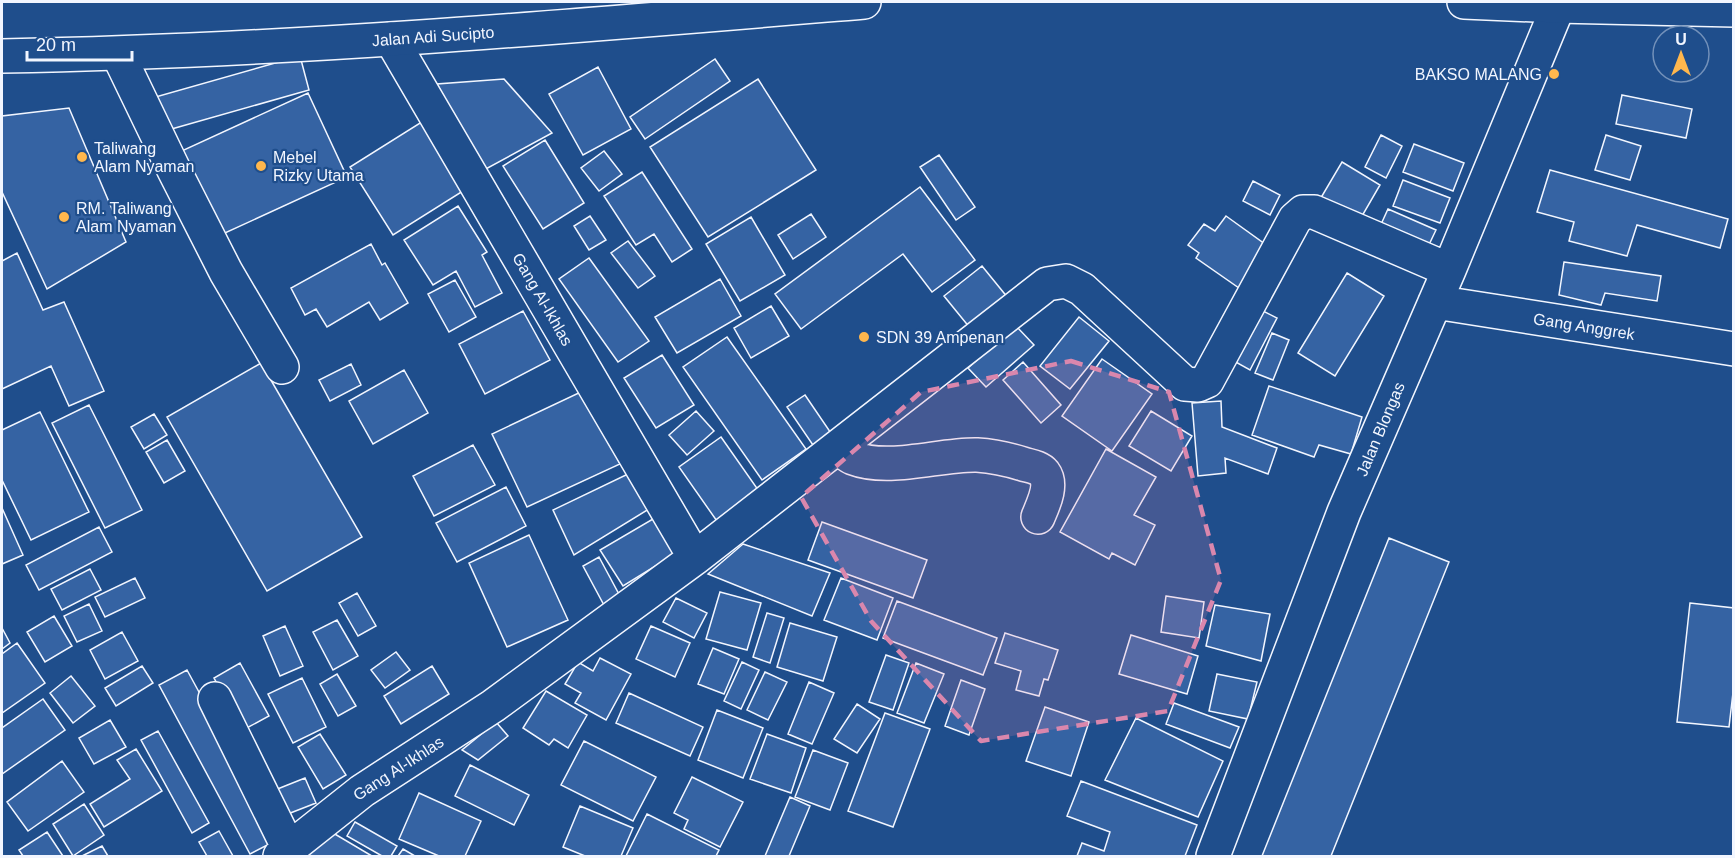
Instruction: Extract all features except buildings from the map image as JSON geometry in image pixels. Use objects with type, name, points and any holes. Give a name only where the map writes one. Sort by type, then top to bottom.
[{"type":"main road","name":"Jalan Adi Sucipto","points":[[2,57],[118,54],[391,39],[722,8],[864,2]]},
{"type":"main road","points":[[1464,2],[1734,10]]},
{"type":"main road","name":"Jalan Blongas","points":[[1213,856],[1344,512],[1449,270],[1559,4]]},
{"type":"main road","name":"Gang Al-Ikhlas","points":[[391,39],[695,558]]},
{"type":"main road","points":[[118,54],[226,272],[282,367]]},
{"type":"main road","name":"Gang Al-Ikhlas","points":[[284,853],[362,790],[494,706],[695,558],[1047,284],[1066,281],[1082,289],[1185,384],[1192,386],[1207,381],[1295,219],[1303,212],[1314,212],[1449,270]]},
{"type":"main road","name":"Gang Anggrek","points":[[1435,302],[1734,349]]},
{"type":"main road","points":[[838,448],[853,458],[871,462],[923,462],[946,457],[976,455],[1001,458],[1037,469],[1044,473],[1047,481],[1046,496],[1038,517]]},
{"type":"main road","points":[[215,699],[284,853]]},
{"type":"highlighted area","points":[[1071,361],[1169,392],[1221,580],[1168,711],[981,741],[871,621],[801,497],[921,392]]},
{"type":"place","name":"BAKSO MALANG","points":[[1554,74]]},
{"type":"place","name":"Taliwang Alam Nyaman","points":[[82,157]]},
{"type":"place","name":"Mebel Rizky Utama","points":[[261,166]]},
{"type":"place","name":"RM. Taliwang Alam Nyaman","points":[[64,217]]},
{"type":"place","name":"SDN 39 Ampenan","points":[[864,337]]}]
